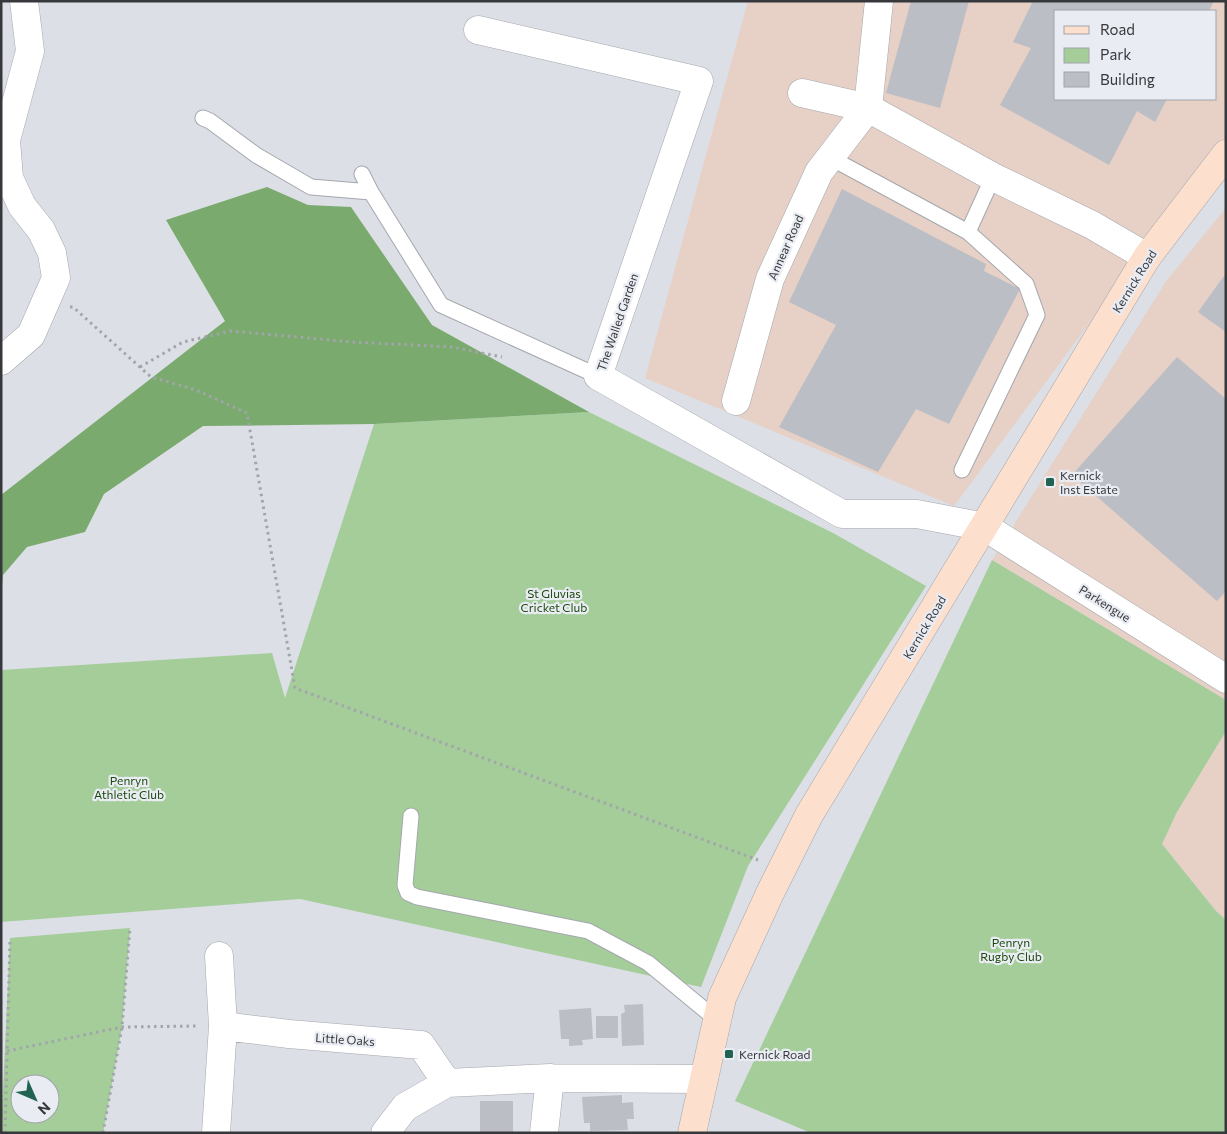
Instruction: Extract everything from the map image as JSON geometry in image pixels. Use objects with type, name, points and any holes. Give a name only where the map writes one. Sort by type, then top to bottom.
[{"type":"street","points":[[1,361],[31,335],[56,278],[52,253],[41,230],[22,206],[9,178],[6,140],[30,51],[24,1]]},
{"type":"street","points":[[868,108],[879,1]]},
{"type":"street","name":"The Walled Garden","points":[[478,30],[699,81],[598,376],[842,514],[917,514],[985,527]]},
{"type":"street","points":[[802,93],[868,108],[993,177],[1092,225],[1147,257]]},
{"type":"street","name":"Annear Road","points":[[736,402],[770,279],[819,172],[868,108]]},
{"type":"street","name":"Kernick Road","points":[[692,1133],[722,998],[809,815],[1147,257],[1221,169]]},
{"type":"street","name":"Parkengue","points":[[985,527],[1226,679]]},
{"type":"street","points":[[216,1133],[223,1026],[219,956]]},
{"type":"street","name":"Little Oaks","points":[[223,1026],[289,1034],[422,1044],[447,1083]]},
{"type":"street","points":[[384,1133],[405,1107],[447,1083],[550,1078],[703,1079]]},
{"type":"street","points":[[544,1133],[550,1078]]},
{"type":"lane","points":[[202,118],[210,120],[256,154],[311,187],[371,192]]},
{"type":"lane","points":[[829,157],[968,232],[1026,284],[1037,316],[962,470]]},
{"type":"lane","points":[[362,174],[371,192],[441,305],[598,376]]},
{"type":"lane","points":[[968,232],[993,177]]},
{"type":"lane","points":[[411,816],[405,884],[408,893],[426,899],[588,931],[648,963],[717,1020]]},
{"type":"path","points":[[44,304],[73,308],[151,378],[196,390],[247,413],[295,688],[782,869]]},
{"type":"path","points":[[140,367],[183,342],[231,331],[352,342],[452,347],[509,358]]},
{"type":"path","points":[[103,1133],[122,1027],[130,928]]},
{"type":"path","points":[[5,1133],[3,1124],[10,938]]},
{"type":"path","points":[[7,1051],[122,1027],[223,1026]]},
{"type":"shaded area","points":[[748,1],[1226,1],[1226,139],[954,506],[645,378]]},
{"type":"shaded area","points":[[1226,208],[1226,700],[992,560],[1167,280]]},
{"type":"shaded area","points":[[1226,731],[1226,920],[1216,911],[1162,844],[1177,812]]},
{"type":"green space","points":[[267,187],[308,205],[351,207],[432,325],[589,412],[374,424],[203,426],[104,494],[85,532],[27,547],[3,575],[1,596],[1,495],[225,321],[166,220]]},
{"type":"green space","points":[[589,412],[835,534],[926,586],[748,866],[701,987],[300,899],[1,922],[1,670],[272,653],[285,698],[374,424]]},
{"type":"green space","name":"Penryn Rugby Club","points":[[992,560],[1226,700],[1226,731],[1177,812],[1162,844],[1216,911],[1226,920],[1226,1133],[811,1133],[735,1101]]},
{"type":"green space","points":[[130,928],[122,1027],[103,1133],[1,1133],[10,938]]},
{"type":"building","points":[[911,1],[969,1],[940,108],[886,93]]},
{"type":"building","points":[[1033,1],[1214,1],[1210,10],[1054,10],[1054,100],[1166,100],[1155,122],[1137,111],[1109,165],[1000,105],[1031,48],[1013,42]]},
{"type":"building","points":[[842,189],[986,264],[984,271],[1020,289],[949,424],[916,409],[878,472],[779,427],[836,325],[789,302]]},
{"type":"building","points":[[1226,273],[1226,332],[1198,312]]},
{"type":"building","points":[[1177,357],[1226,399],[1226,591],[1217,601],[1072,475]]},
{"type":"building","points":[[643,1004],[644,1045],[622,1046],[621,1014],[625,1012],[624,1005]]},
{"type":"building","points":[[591,1008],[593,1039],[582,1040],[583,1045],[569,1046],[569,1039],[561,1039],[559,1010]]},
{"type":"building","points":[[596,1016],[618,1016],[618,1038],[596,1038]]},
{"type":"building","points":[[622,1095],[622,1103],[633,1102],[634,1119],[627,1119],[628,1130],[590,1131],[590,1123],[584,1123],[582,1097]]},
{"type":"building","points":[[480,1101],[513,1101],[513,1133],[480,1133]]},
{"type":"place","name":"Kernick Inst Estate","points":[[1050,482]]},
{"type":"place","name":"Kernick Road","points":[[729,1054]]},
{"type":"park label","name":"St Gluvias Cricket Club","points":[[554,600]]},
{"type":"park label","name":"Penryn Athletic Club","points":[[129,787]]}]
